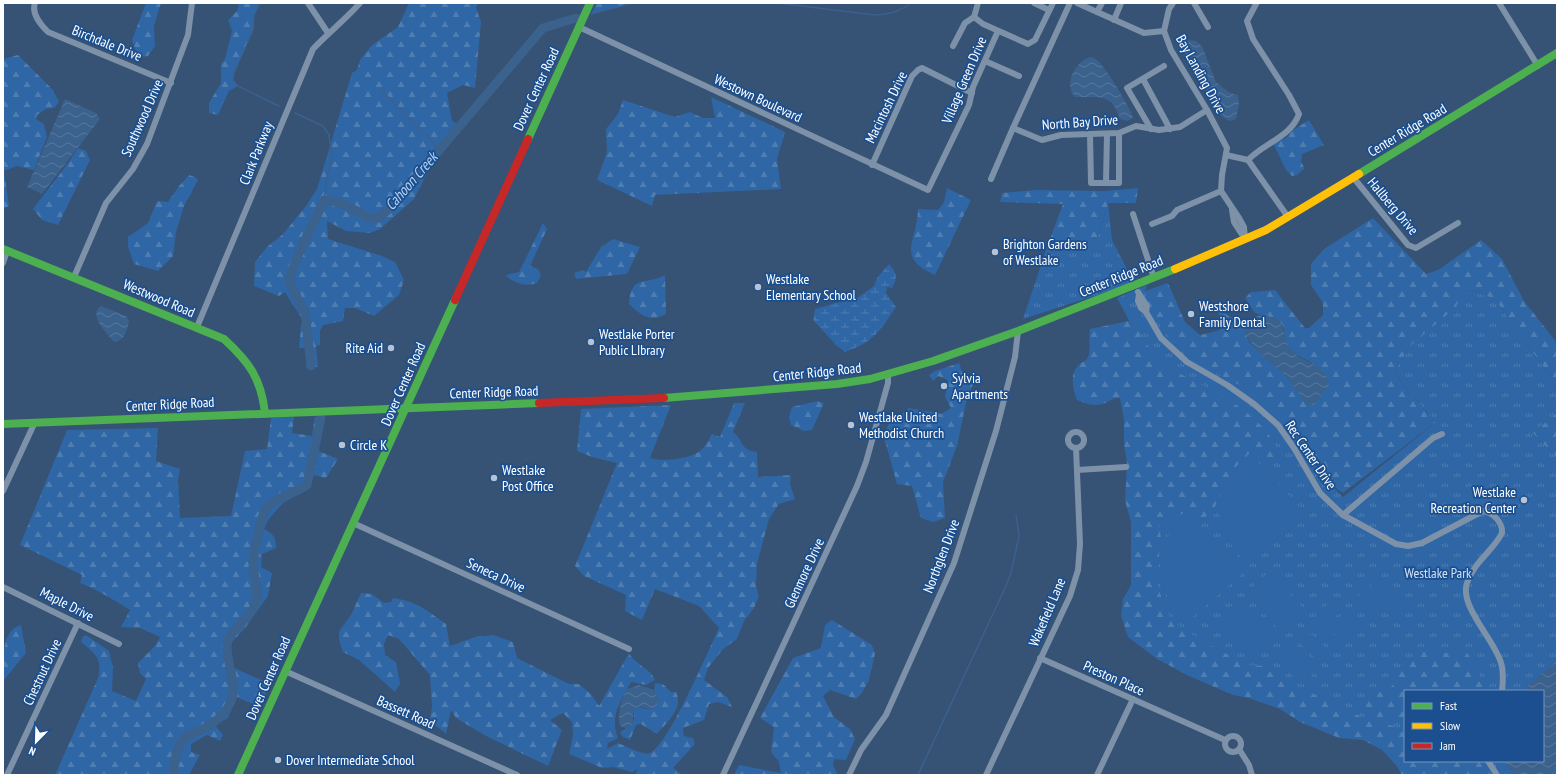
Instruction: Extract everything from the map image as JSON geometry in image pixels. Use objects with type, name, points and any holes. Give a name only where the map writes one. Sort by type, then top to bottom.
[{"type":"main road","name":"Dover Center Road","points":[[238,775],[407,408],[590,3]]},
{"type":"main road","name":"Center Ridge Road","points":[[3,424],[265,412],[669,398],[844,384],[888,374],[1018,331],[1136,286],[1266,230],[1538,66],[1557,53]]},
{"type":"main road","name":"Westwood Road","points":[[5,250],[224,339],[245,358],[258,379],[265,412]]},
{"type":"street","name":"Birchdale Drive","points":[[34,3],[33,6],[38,21],[48,32],[171,83]]},
{"type":"street","name":"Southwood Drive","points":[[74,277],[106,203],[133,169],[147,144],[188,35],[192,3]]},
{"type":"street","points":[[308,3],[328,33]]},
{"type":"street","name":"Clark Parkway","points":[[196,327],[313,49],[328,33],[342,23],[360,3]]},
{"type":"street","points":[[954,46],[965,24],[974,17],[978,3]]},
{"type":"street","points":[[1034,3],[1050,10]]},
{"type":"street","name":"Village Green Drive","points":[[928,190],[969,105],[972,94],[998,31],[1028,44],[1035,40],[1053,3]]},
{"type":"street","name":"North Bay Drive","points":[[1070,3],[1014,128],[1042,140],[1061,135],[1119,133],[1136,126],[1151,129],[1170,129],[1180,127],[1207,110]]},
{"type":"street","points":[[1077,3],[1144,33],[1164,31]]},
{"type":"street","points":[[1097,12],[1102,3]]},
{"type":"street","points":[[1114,20],[1122,3]]},
{"type":"street","name":"Bay Landing Drive","points":[[1173,3],[1169,9],[1164,31],[1171,50],[1207,110],[1227,148],[1222,175],[1221,191]]},
{"type":"street","points":[[1194,3],[1208,27]]},
{"type":"street","points":[[1499,3],[1538,66]]},
{"type":"street","points":[[1248,160],[1255,153],[1286,133],[1296,123],[1299,114],[1289,95],[1253,39],[1247,21],[1256,4]]},
{"type":"street","points":[[974,17],[983,24],[998,31]]},
{"type":"street","name":"Westown Boulevard","points":[[579,27],[928,190]]},
{"type":"street","points":[[985,61],[1019,76]]},
{"type":"street","points":[[1151,129],[1127,88],[1164,66]]},
{"type":"street","name":"Macintosh Drive","points":[[872,165],[912,76],[918,70],[922,68],[972,94]]},
{"type":"street","points":[[1143,79],[1170,129]]},
{"type":"street","points":[[991,179],[1014,128]]},
{"type":"street","points":[[1090,134],[1091,183],[1119,183],[1119,133]]},
{"type":"street","points":[[1106,183],[1107,134]]},
{"type":"street","points":[[1226,155],[1248,160],[1288,217]]},
{"type":"street","name":"Hallberg Drive","points":[[1353,177],[1408,245],[1416,248],[1458,223]]},
{"type":"street","points":[[1152,224],[1172,216],[1177,210],[1221,191],[1232,210],[1234,222],[1245,238]]},
{"type":"street","points":[[1133,214],[1154,278]]},
{"type":"street","points":[[3,263],[5,250]]},
{"type":"street","name":"Rec Center Drive","points":[[1136,286],[1139,294],[1147,306],[1146,312],[1160,338],[1187,362],[1244,396],[1278,425],[1294,448],[1320,493],[1343,515],[1396,544],[1408,546],[1422,543],[1483,511],[1491,514],[1500,524],[1502,533],[1470,574],[1465,591],[1467,600],[1491,639],[1501,663],[1503,676],[1502,690]]},
{"type":"street","name":"Northglen Drive","points":[[849,775],[860,750],[886,715],[954,563],[996,430],[1015,357],[1018,331]]},
{"type":"street","name":"Glenmore Drive","points":[[723,775],[857,486],[866,462],[886,390],[888,374]]},
{"type":"street","points":[[3,491],[35,422]]},
{"type":"street","points":[[1343,515],[1434,438],[1442,434]]},
{"type":"street","name":"Wakefield Lane","points":[[986,775],[1070,596],[1078,570],[1080,544],[1076,448]]},
{"type":"street","points":[[1077,470],[1126,467]]},
{"type":"street","name":"Seneca Drive","points":[[353,523],[629,649]]},
{"type":"street","name":"Maple Drive","points":[[3,587],[119,644]]},
{"type":"street","name":"Chestnut Drive","points":[[7,775],[78,623]]},
{"type":"street","name":"Preston Place","points":[[1040,658],[1225,740]]},
{"type":"street","name":"Bassett Road","points":[[286,671],[517,775]]},
{"type":"street","points":[[1097,775],[1133,700]]},
{"type":"street","points":[[1230,736],[1237,737],[1241,744],[1239,749],[1234,752],[1228,750],[1225,746],[1225,740],[1230,736]]},
{"type":"street","points":[[1239,749],[1249,765],[1252,775]]},
{"type":"street","points":[[1489,762],[1497,775]]},
{"type":"green space","points":[[146,3],[161,3],[154,26],[155,46],[148,56],[138,57],[132,40]]},
{"type":"green space","points":[[239,3],[260,3],[254,15],[253,30],[234,73],[233,80],[238,86],[229,91],[218,115],[209,113],[209,103],[221,83],[221,64],[225,59],[232,31],[228,20],[237,11]]},
{"type":"green space","points":[[409,3],[478,3],[476,8],[481,22],[475,88],[463,85],[447,93],[452,121],[460,125],[438,151],[414,199],[380,229],[370,233],[346,231],[327,221],[328,239],[382,256],[395,262],[404,280],[399,295],[374,316],[355,308],[345,308],[343,321],[323,325],[320,331],[320,345],[316,346],[318,367],[306,367],[308,348],[299,348],[301,325],[304,322],[285,292],[279,296],[254,286],[255,262],[267,247],[283,234],[306,206],[317,189],[352,73],[357,70],[360,60],[372,45],[398,27]]},
{"type":"green space","points":[[597,3],[633,3],[591,14]]},
{"type":"green space","points":[[18,55],[53,90],[59,102],[54,108],[46,109],[37,115],[36,119],[44,124],[47,137],[34,170],[17,166],[4,171],[9,206],[3,209],[3,59]]},
{"type":"green space","points":[[711,97],[785,132],[777,159],[781,189],[655,195],[652,206],[597,180],[607,152],[606,129],[618,114],[623,100],[675,117],[690,112],[703,118],[715,118]]},
{"type":"green space","points":[[1309,120],[1324,145],[1302,154],[1301,162],[1304,169],[1297,175],[1292,176],[1286,170],[1273,143],[1286,138],[1293,130]]},
{"type":"green space","points":[[78,148],[86,151],[90,160],[58,225],[42,220],[33,209],[62,172]]},
{"type":"green space","points":[[189,175],[198,180],[184,206],[176,232],[173,256],[158,271],[134,264],[128,247],[128,237],[148,223],[157,201],[168,202]]},
{"type":"green space","points":[[947,188],[971,200],[935,275],[915,262],[911,248],[912,240],[917,221],[918,209],[938,210],[944,202]]},
{"type":"green space","points":[[1138,188],[1136,203],[1108,203],[1098,236],[1085,247],[1063,249],[1045,253],[1063,204],[1000,202],[1002,193],[1036,190],[1104,191]]},
{"type":"green space","points":[[1108,203],[1112,240],[1134,283],[1023,319],[1045,253],[1063,249],[1085,247],[1098,236]]},
{"type":"green space","points":[[1373,218],[1426,274],[1438,270],[1481,240],[1502,259],[1524,301],[1557,343],[1557,390],[1550,376],[1495,299],[1476,292],[1463,290],[1456,307],[1410,346],[1394,372],[1409,392],[1436,422],[1343,493],[1333,486],[1285,420],[1256,393],[1190,360],[1175,348],[1147,301],[1145,291],[1168,283],[1185,322],[1200,335],[1221,329],[1218,310],[1245,325],[1245,333],[1250,343],[1289,379],[1308,405],[1312,363],[1290,350],[1285,340],[1284,330],[1280,322],[1274,318],[1255,313],[1245,298],[1251,292],[1275,290],[1305,328],[1309,328],[1323,315],[1323,303],[1311,285],[1311,264],[1324,249]]},
{"type":"green space","points":[[543,223],[547,229],[530,266],[538,269],[541,275],[537,283],[525,285],[517,283],[506,276],[519,272]]},
{"type":"green space","points":[[613,239],[640,247],[627,274],[576,279],[574,273],[583,270],[586,272],[601,247]]},
{"type":"green space","points":[[889,264],[894,270],[896,278],[892,288],[887,287],[886,293],[896,307],[885,323],[870,340],[845,352],[837,346],[813,320],[815,309],[839,302],[854,300],[874,286],[877,278]]},
{"type":"green space","points":[[665,275],[666,314],[660,317],[650,318],[641,314],[629,304],[630,294],[636,284]]},
{"type":"green space","name":"Westlake Park","points":[[1147,285],[1145,291],[1229,373],[1276,404],[1324,478],[1343,497],[1436,422],[1409,392],[1394,372],[1410,345],[1431,327],[1463,290],[1476,292],[1495,299],[1550,376],[1557,390],[1557,413],[1533,433],[1557,458],[1557,775],[1489,775],[1482,762],[1544,762],[1544,690],[1404,690],[1404,739],[1245,666],[1170,624],[1153,594],[1142,345],[1117,298]]},
{"type":"green space","points":[[1133,320],[1143,339],[1160,361],[1176,372],[1211,389],[1246,412],[1266,431],[1278,453],[1271,464],[1264,468],[1250,454],[1232,475],[1220,494],[1214,508],[1209,514],[1197,521],[1187,511],[1176,517],[1166,518],[1159,526],[1161,538],[1156,581],[1171,619],[1184,630],[1246,665],[1269,666],[1291,684],[1306,693],[1329,698],[1362,718],[1397,727],[1404,732],[1404,762],[1485,762],[1491,775],[1402,775],[1396,765],[1382,750],[1363,740],[1339,738],[1300,722],[1280,709],[1249,698],[1233,695],[1189,676],[1157,659],[1128,637],[1121,616],[1123,599],[1131,585],[1131,522],[1125,501],[1127,463],[1124,444],[1124,420],[1120,398],[1099,405],[1093,405],[1077,400],[1074,391],[1074,372],[1076,368],[1088,357],[1090,329]]},
{"type":"green space","points":[[959,363],[965,379],[976,376],[966,403],[957,446],[943,482],[945,518],[933,522],[921,518],[912,486],[897,484],[884,437],[890,420],[902,414],[909,408],[941,414],[951,408],[945,397],[948,380],[938,376],[933,381],[929,375],[935,371]]},
{"type":"green space","points":[[818,401],[824,403],[812,430],[804,431],[791,425],[789,417],[792,407]]},
{"type":"green space","points":[[734,403],[745,403],[733,432],[737,435],[744,447],[751,451],[757,452],[758,477],[791,475],[790,484],[795,499],[779,504],[769,519],[757,564],[756,586],[759,596],[754,608],[744,621],[737,639],[723,649],[708,668],[704,680],[727,697],[732,707],[718,702],[709,704],[704,720],[683,728],[684,736],[693,738],[695,744],[673,768],[683,775],[635,775],[638,769],[632,772],[613,767],[602,768],[569,754],[573,735],[572,722],[563,713],[550,720],[562,730],[548,766],[486,736],[456,718],[451,710],[446,734],[430,721],[432,706],[430,675],[399,639],[388,635],[384,644],[385,655],[396,662],[400,683],[395,692],[359,660],[343,652],[339,638],[340,630],[352,613],[361,593],[372,594],[384,603],[391,602],[393,598],[401,599],[421,607],[446,624],[450,646],[475,637],[493,635],[513,642],[517,658],[569,684],[579,684],[591,694],[599,706],[629,653],[635,661],[653,676],[655,680],[646,685],[631,682],[617,709],[615,723],[618,738],[608,743],[607,749],[618,743],[639,752],[647,754],[650,753],[658,746],[677,716],[688,696],[719,628],[699,606],[655,589],[642,620],[625,611],[626,595],[584,576],[575,566],[617,463],[592,457],[577,451],[581,409],[671,405],[650,458],[669,460],[684,458],[697,453],[704,447],[712,434],[720,437]]},
{"type":"green space","points":[[1557,413],[1557,458],[1533,433]]},
{"type":"green space","points":[[323,416],[316,450],[338,459],[326,478],[314,475],[308,489],[283,503],[268,520],[264,529],[274,537],[276,548],[262,554],[261,567],[272,573],[268,596],[245,628],[231,643],[232,667],[270,684],[260,707],[236,697],[228,718],[215,725],[223,735],[220,741],[207,735],[191,744],[191,752],[200,755],[189,775],[55,775],[98,678],[99,661],[94,653],[81,642],[82,638],[86,635],[109,651],[113,668],[112,691],[136,701],[146,679],[140,673],[138,663],[155,646],[160,637],[140,628],[121,627],[130,610],[100,592],[80,583],[82,575],[20,545],[67,430],[158,428],[156,461],[180,469],[178,480],[180,518],[231,516],[245,451],[267,449],[271,418],[294,417],[292,433],[312,436],[315,417]]},
{"type":"green space","points":[[1250,453],[1304,512],[1304,517],[1248,566],[1227,537],[1221,523],[1219,509],[1221,495],[1226,481],[1236,467]]},
{"type":"green space","points":[[1187,511],[1241,569],[1241,575],[1188,621],[1174,607],[1168,598],[1163,583],[1162,574],[1164,547],[1167,539],[1174,526]]},
{"type":"green space","points":[[1269,572],[1302,607],[1278,629],[1246,593]]},
{"type":"green space","points":[[1380,575],[1395,590],[1384,600],[1370,585]]},
{"type":"green space","points":[[1366,589],[1381,603],[1371,613],[1356,598]]},
{"type":"green space","points":[[1399,595],[1409,604],[1394,619],[1385,609]]},
{"type":"green space","points":[[1335,598],[1345,607],[1330,622],[1320,612]]},
{"type":"green space","points":[[1239,599],[1272,634],[1249,656],[1216,620]]},
{"type":"green space","points":[[1349,611],[1364,626],[1354,636],[1339,621]]},
{"type":"green space","points":[[1318,614],[1332,629],[1322,639],[1307,624]]},
{"type":"green space","points":[[832,620],[872,645],[875,654],[869,680],[862,693],[856,699],[830,690],[823,696],[834,717],[850,729],[855,739],[846,760],[834,759],[833,765],[838,775],[734,775],[739,765],[781,773],[779,762],[771,752],[774,727],[760,718],[793,658],[821,648],[825,625]]},
{"type":"green space","points":[[21,625],[26,653],[3,681],[3,657],[6,640],[9,633],[14,628]]},
{"type":"green space","points":[[1341,628],[1351,638],[1336,652],[1327,643]]},
{"type":"green space","points":[[1312,634],[1326,649],[1316,659],[1301,644]]},
{"type":"green space","points":[[1292,641],[1319,668],[1302,685],[1275,658]]},
{"type":"green space","points":[[1462,648],[1468,654],[1486,690],[1404,690],[1404,722],[1399,720],[1369,714],[1360,706],[1362,699],[1368,693],[1384,692],[1393,685],[1409,659],[1422,652],[1446,653]]},
{"type":"green space","points":[[655,683],[663,684],[671,692],[676,692],[678,704],[670,720],[657,734],[641,724],[636,725],[630,740],[623,737],[620,732],[632,724],[634,718],[633,710],[637,707],[647,709],[659,701],[654,690]]},
{"type":"water","points":[[1189,40],[1196,41],[1202,46],[1216,82],[1230,93],[1238,95],[1239,104],[1236,119],[1231,121],[1227,120],[1219,114],[1182,48],[1184,43]]},
{"type":"water","points":[[1090,57],[1097,60],[1102,65],[1124,99],[1133,118],[1127,121],[1120,119],[1113,104],[1103,98],[1075,97],[1070,86],[1072,74],[1075,68]]},
{"type":"water","points":[[65,99],[96,113],[100,119],[42,194],[27,187]]},
{"type":"water","points":[[101,306],[126,316],[129,321],[125,334],[121,340],[114,342],[97,319],[97,310]]},
{"type":"water","points":[[1263,315],[1279,321],[1284,330],[1288,346],[1293,352],[1319,368],[1327,377],[1329,384],[1314,405],[1308,405],[1302,399],[1288,378],[1252,344],[1246,335],[1244,326],[1249,319]]},
{"type":"water","points":[[1557,661],[1557,765],[1550,775],[1516,775],[1508,768],[1505,762],[1544,762],[1544,690],[1523,690]]},
{"type":"water","points":[[639,685],[654,690],[659,701],[655,707],[637,707],[633,710],[633,723],[628,729],[620,726],[620,707],[627,689]]},
{"type":"waterway","points":[[260,3],[254,15],[253,30],[234,73],[233,80],[238,86],[279,106]]},
{"type":"waterway","name":"Cahoon Creek","points":[[591,14],[633,3]]},
{"type":"waterway","name":"Cahoon Creek","points":[[777,3],[875,15],[894,12],[911,3]]},
{"type":"waterway","name":"Cahoon Creek","points":[[311,366],[305,313],[289,281],[300,250],[324,200],[341,203],[370,218],[379,218],[392,206],[543,28],[576,18]]},
{"type":"waterway","points":[[380,89],[425,134],[429,136],[438,151]]},
{"type":"waterway","points":[[295,113],[323,126],[329,135],[332,159],[327,175],[324,200]]},
{"type":"waterway","name":"Cahoon Creek","points":[[173,775],[178,748],[183,740],[189,735],[210,725],[229,706],[233,696],[233,682],[227,653],[228,641],[249,616],[255,605],[257,590],[253,562],[261,520],[269,505],[307,485],[321,418]]},
{"type":"waterway","points":[[918,775],[1011,573],[1019,536],[1016,515]]},
{"type":"traffic: fast","points":[[528,139],[590,3]]},
{"type":"traffic: fast","points":[[1359,174],[1557,53]]},
{"type":"traffic: fast","points":[[3,249],[224,339],[247,363],[257,380],[265,413]]},
{"type":"traffic: fast","points":[[664,398],[837,384],[870,379],[933,361],[1018,331],[1175,269]]},
{"type":"traffic: fast","points":[[238,775],[455,300]]},
{"type":"traffic: fast","points":[[3,424],[539,403]]},
{"type":"traffic: slow","points":[[1175,269],[1266,230],[1359,174]]},
{"type":"traffic: jam","points":[[455,300],[528,139]]},
{"type":"traffic: jam","points":[[539,403],[664,398]]},
{"type":"place","name":"Brighton Gardens of Westlake","points":[[995,252]]},
{"type":"place","name":"Westlake Elementary School","points":[[758,287]]},
{"type":"place","name":"Westshore Family Dental","points":[[1191,314]]},
{"type":"place","name":"Westlake Porter Public LIbrary","points":[[591,342]]},
{"type":"place","name":"Rite Aid","points":[[391,348]]},
{"type":"place","name":"Sylvia Apartments","points":[[944,386]]},
{"type":"place","name":"Westlake United Methodist Church","points":[[851,425]]},
{"type":"place","name":"Circle K","points":[[342,445]]},
{"type":"place","name":"Westlake Post Office","points":[[494,478]]},
{"type":"place","name":"Westlake Recreation Center","points":[[1524,500]]},
{"type":"place","name":"Dover Intermediate School","points":[[278,760]]}]
